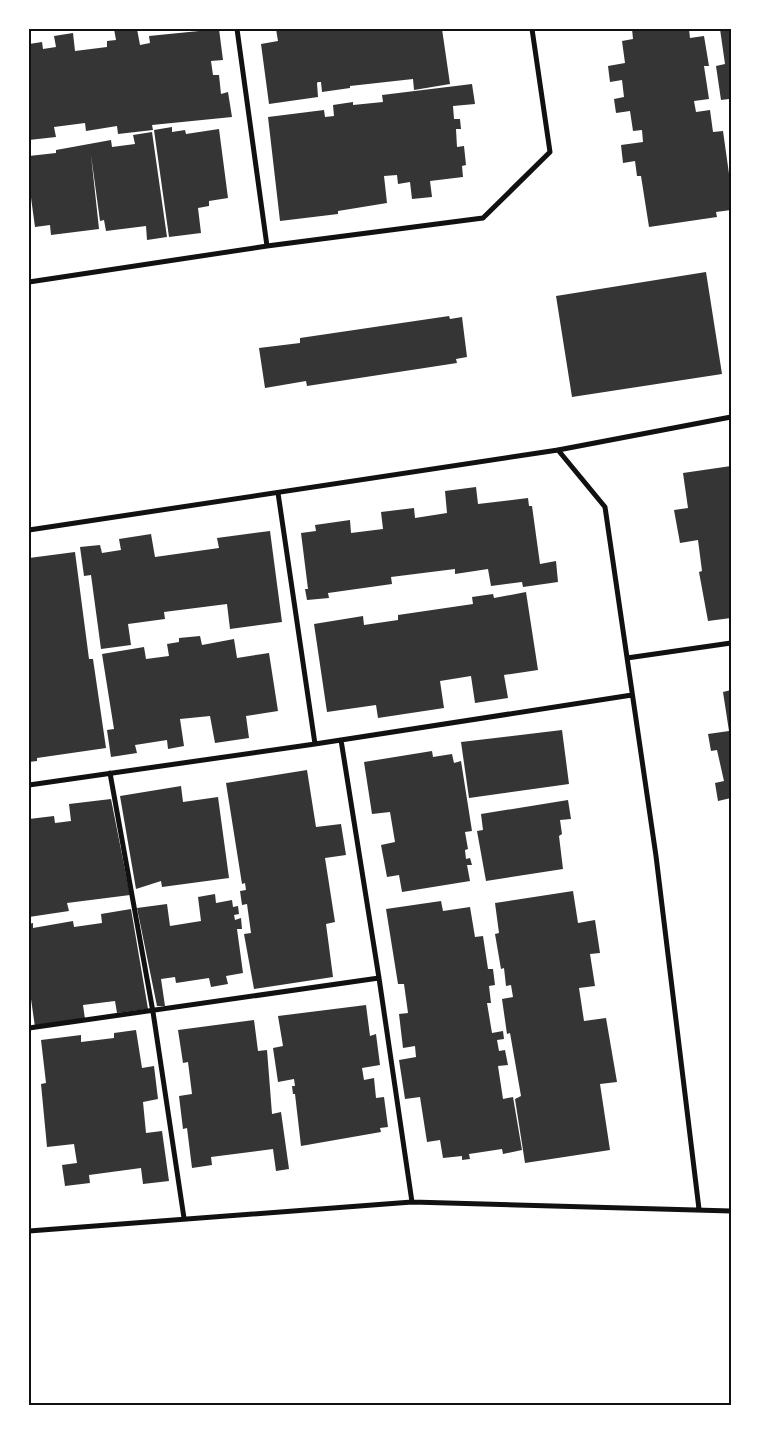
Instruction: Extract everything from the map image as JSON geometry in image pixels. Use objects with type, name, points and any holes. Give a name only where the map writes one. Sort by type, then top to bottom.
[{"type":"street","points":[[237,29],[267,246]]},
{"type":"street","points":[[29,282],[267,246],[483,218],[550,152],[532,29]]},
{"type":"street","points":[[29,530],[558,450],[731,418]]},
{"type":"street","points":[[558,450],[605,507],[656,856],[699,1209]]},
{"type":"street","points":[[278,493],[315,744]]},
{"type":"street","points":[[627,658],[731,642]]},
{"type":"street","points":[[29,784],[315,744],[632,695]]},
{"type":"street","points":[[341,740],[412,1202]]},
{"type":"street","points":[[110,773],[153,1012],[184,1218]]},
{"type":"street","points":[[29,1028],[153,1012],[379,978]]},
{"type":"street","points":[[29,1230],[412,1202],[731,1211]]},
{"type":"building","points":[[114,29],[137,29],[140,45],[150,43],[149,36],[219,29],[223,60],[211,61],[213,75],[219,75],[221,94],[228,92],[232,117],[152,125],[153,130],[118,134],[117,126],[86,131],[85,123],[54,127],[56,137],[29,140],[29,44],[42,42],[43,49],[56,47],[54,36],[73,33],[75,51],[107,47],[107,41],[116,40]]},
{"type":"building","points":[[276,29],[442,29],[450,84],[414,90],[413,79],[350,86],[350,88],[322,92],[321,82],[318,82],[318,97],[269,104],[261,44],[278,41]]},
{"type":"building","points":[[632,29],[689,29],[690,38],[704,36],[709,66],[704,66],[709,99],[694,101],[696,112],[710,110],[713,132],[723,131],[731,188],[731,210],[716,212],[717,217],[649,227],[641,176],[637,176],[635,161],[623,163],[621,145],[643,142],[642,130],[633,131],[630,111],[616,113],[614,99],[624,97],[622,80],[610,82],[608,66],[625,63],[622,41],[633,39]]},
{"type":"building","points":[[720,29],[731,29],[731,111],[729,99],[721,100],[716,66],[725,64]]},
{"type":"building","points":[[472,84],[475,104],[453,106],[454,119],[460,119],[461,129],[456,129],[457,147],[464,146],[466,165],[462,166],[463,177],[430,181],[432,197],[412,199],[410,182],[398,184],[397,175],[384,176],[387,203],[338,211],[338,214],[280,221],[268,117],[324,110],[325,117],[334,116],[333,105],[353,102],[353,105],[383,102],[382,95]]},
{"type":"building","points":[[172,127],[172,132],[185,130],[186,134],[219,129],[228,198],[209,201],[209,206],[198,208],[201,233],[169,237],[154,130]]},
{"type":"building","points":[[152,132],[167,237],[147,240],[146,226],[106,231],[104,220],[100,221],[91,155],[99,229],[51,235],[50,225],[35,227],[29,183],[29,156],[56,153],[56,150],[111,140],[112,147],[135,144],[133,135]]},
{"type":"building","points":[[706,272],[722,374],[572,397],[556,296]]},
{"type":"building","points":[[449,316],[450,319],[462,317],[467,357],[456,359],[457,363],[307,386],[306,381],[265,388],[259,348],[300,343],[300,338]]},
{"type":"building","points":[[731,466],[731,618],[708,621],[699,572],[702,571],[698,540],[680,543],[674,510],[688,508],[683,473]]},
{"type":"building","points":[[476,487],[478,504],[528,498],[529,506],[532,506],[540,564],[556,561],[558,582],[523,587],[522,582],[491,586],[488,569],[455,574],[455,569],[391,577],[392,584],[328,593],[329,598],[307,600],[305,589],[308,589],[301,533],[316,531],[315,525],[350,520],[351,533],[383,529],[381,512],[414,508],[415,518],[447,513],[445,491]]},
{"type":"building","points":[[270,531],[282,622],[230,629],[227,604],[164,612],[165,619],[128,624],[131,645],[101,649],[91,575],[84,576],[80,547],[100,545],[102,553],[121,550],[119,539],[151,534],[155,557],[219,548],[217,538]]},
{"type":"building","points":[[75,552],[89,659],[93,659],[106,748],[37,758],[37,761],[29,762],[29,558]]},
{"type":"building","points":[[526,592],[538,670],[504,675],[508,698],[475,703],[471,676],[440,681],[444,708],[378,718],[376,705],[327,712],[314,624],[363,616],[364,625],[398,620],[398,615],[473,604],[472,597],[493,594],[494,598]]},
{"type":"building","points":[[200,636],[202,645],[234,639],[237,658],[269,653],[278,711],[246,716],[249,738],[215,743],[210,716],[180,719],[184,746],[168,749],[167,740],[135,745],[137,753],[111,757],[107,730],[114,729],[102,654],[144,647],[146,659],[169,656],[167,644],[179,642],[179,638]]},
{"type":"building","points":[[731,690],[731,798],[718,801],[715,783],[724,781],[717,750],[711,751],[708,734],[729,731],[723,692]]},
{"type":"building","points":[[562,730],[569,784],[469,798],[461,742]]},
{"type":"building","points":[[432,751],[433,757],[452,754],[454,763],[461,761],[472,831],[465,832],[468,849],[465,850],[466,859],[470,858],[472,865],[467,865],[470,881],[402,892],[399,875],[387,877],[381,845],[395,842],[390,812],[372,814],[364,762]]},
{"type":"building","points":[[307,770],[316,827],[341,824],[346,855],[325,858],[335,922],[326,924],[333,977],[254,989],[244,934],[251,933],[247,904],[242,905],[240,891],[246,890],[245,883],[242,884],[226,783]]},
{"type":"building","points":[[181,786],[183,802],[218,797],[229,878],[162,887],[161,881],[136,889],[120,796]]},
{"type":"building","points":[[111,799],[130,895],[67,903],[69,911],[29,917],[29,819],[54,816],[55,823],[71,821],[69,804]]},
{"type":"building","points":[[568,800],[571,819],[560,820],[562,834],[559,836],[563,869],[486,881],[477,831],[483,830],[481,814]]},
{"type":"building","points":[[573,891],[578,923],[595,920],[600,953],[590,954],[595,986],[579,988],[584,1021],[606,1018],[617,1082],[600,1084],[610,1150],[525,1163],[515,1099],[521,1096],[510,1033],[507,1034],[502,999],[513,997],[511,985],[506,986],[504,968],[501,969],[495,934],[499,933],[495,903]]},
{"type":"building","points":[[215,894],[216,903],[232,900],[233,907],[238,906],[239,914],[234,915],[235,920],[241,918],[242,929],[237,929],[243,973],[226,976],[228,984],[211,987],[209,978],[176,983],[175,977],[161,979],[165,1006],[157,1006],[137,908],[167,904],[170,926],[201,921],[198,897]]},
{"type":"building","points":[[441,901],[443,911],[470,907],[475,937],[483,936],[488,969],[493,969],[495,985],[489,986],[491,1003],[487,1003],[492,1033],[503,1031],[504,1039],[497,1040],[499,1051],[505,1050],[508,1065],[498,1066],[503,1099],[513,1097],[522,1150],[503,1154],[502,1149],[469,1154],[470,1159],[462,1160],[462,1156],[443,1158],[440,1140],[427,1142],[420,1097],[405,1099],[399,1060],[416,1057],[415,1046],[403,1048],[399,1014],[408,1013],[404,984],[398,984],[386,909]]},
{"type":"building","points":[[131,909],[148,1009],[117,1013],[115,1001],[83,1005],[85,1019],[35,1027],[29,985],[29,924],[33,923],[33,928],[73,921],[74,927],[102,923],[101,914]]},
{"type":"building","points":[[366,1005],[370,1036],[376,1034],[380,1065],[362,1068],[364,1080],[374,1078],[376,1098],[384,1097],[388,1127],[380,1128],[381,1132],[301,1146],[295,1094],[293,1094],[292,1086],[295,1086],[294,1079],[278,1082],[273,1048],[283,1046],[278,1016]]},
{"type":"building","points":[[254,1020],[258,1051],[267,1050],[272,1114],[281,1112],[289,1169],[276,1171],[273,1149],[211,1157],[212,1165],[192,1168],[187,1128],[183,1129],[179,1096],[192,1094],[188,1062],[183,1063],[178,1030]]},
{"type":"building","points":[[136,1030],[142,1068],[154,1066],[158,1099],[143,1102],[146,1133],[162,1131],[169,1181],[143,1184],[141,1168],[89,1175],[90,1183],[65,1186],[62,1165],[77,1163],[74,1144],[47,1147],[41,1084],[46,1083],[41,1040],[81,1035],[81,1042],[114,1038],[114,1033]]}]
